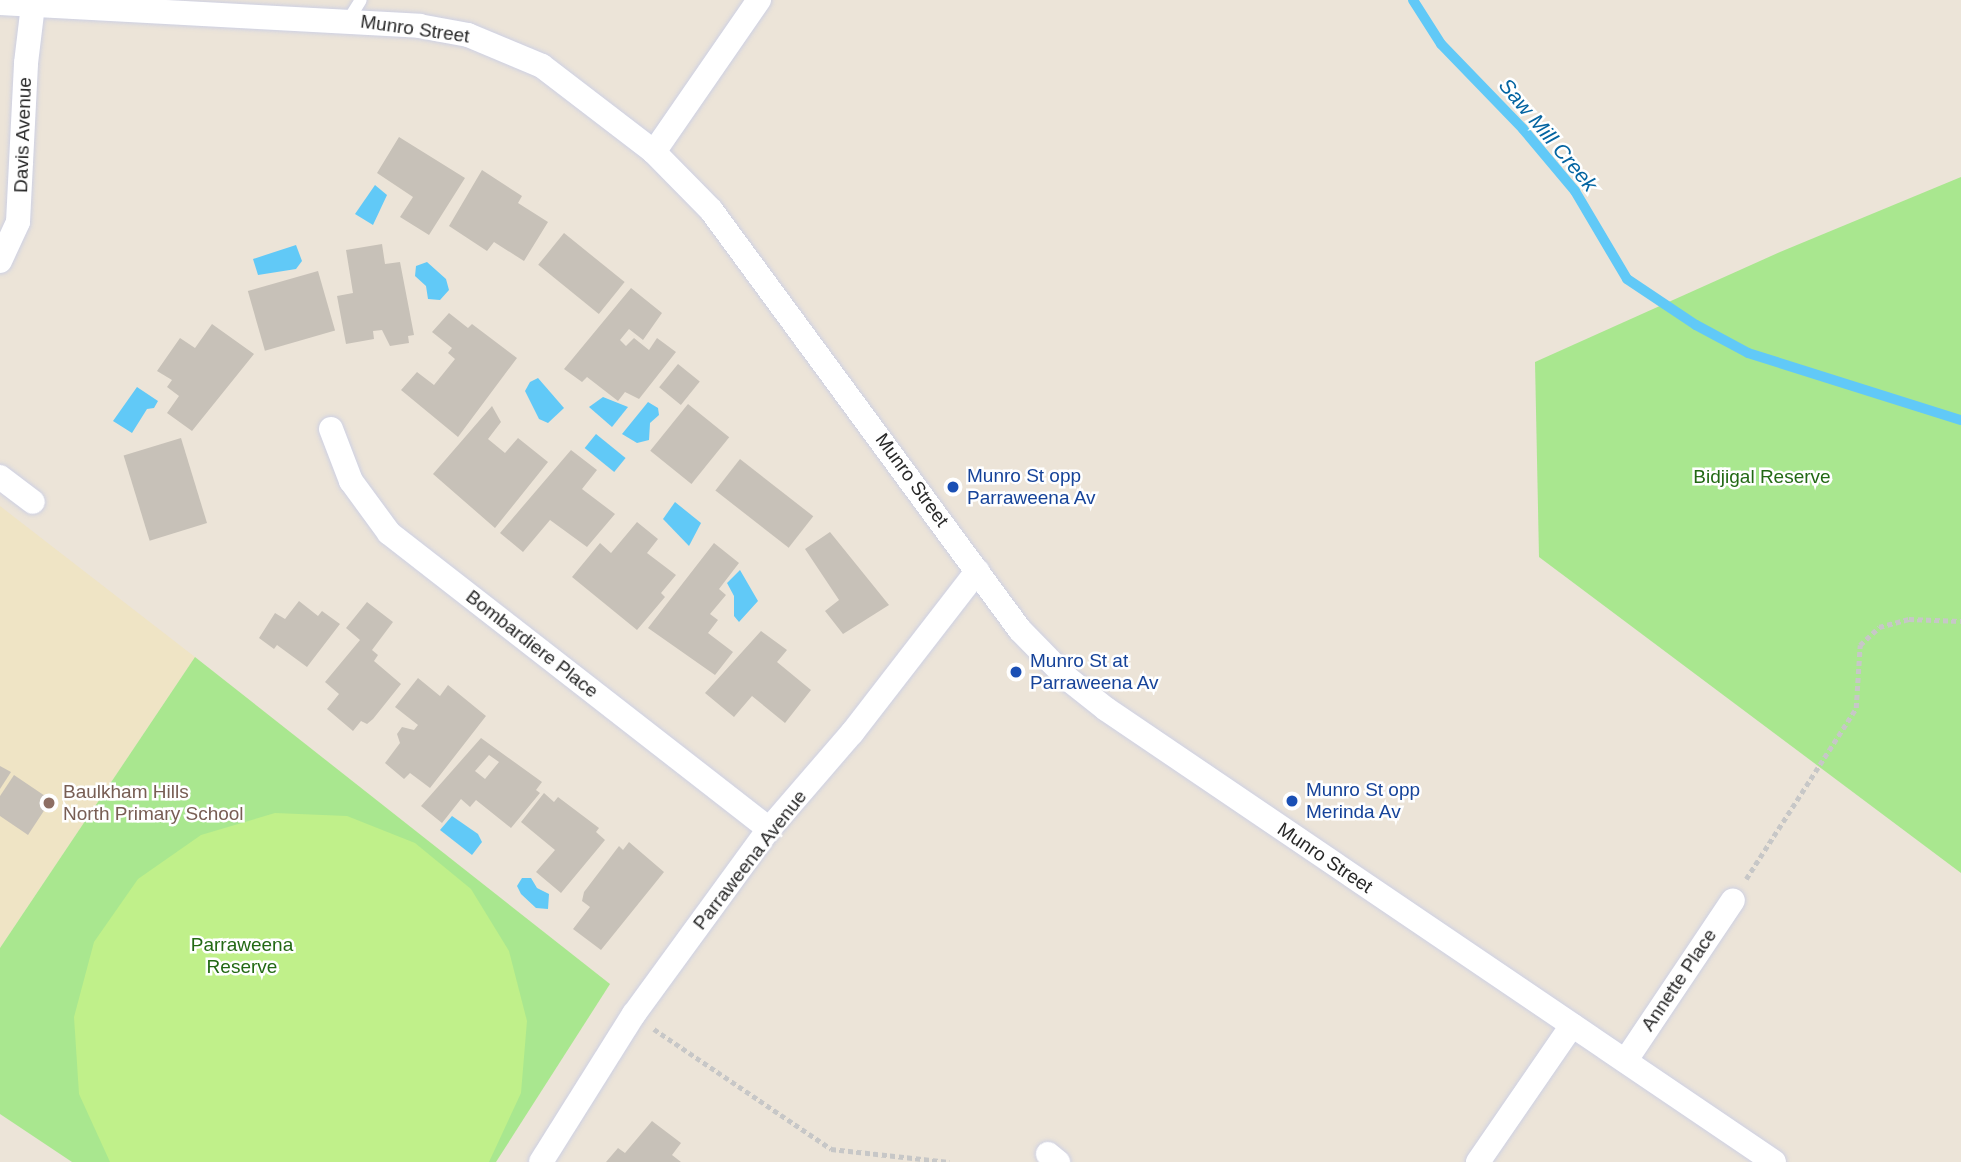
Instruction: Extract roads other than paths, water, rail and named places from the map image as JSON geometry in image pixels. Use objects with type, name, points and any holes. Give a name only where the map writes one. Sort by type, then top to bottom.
[{"type":"street","points":[[654,152],[759,0]]},
{"type":"street","name":"Munro Street","points":[[0,3],[355,10],[468,35],[513,50],[542,66],[654,152],[712,210],[1020,630],[1106,709],[1774,1162]]},
{"type":"street","name":"Davis Avenue","points":[[0,261],[18,222],[26,63],[33,5]]},
{"type":"street","name":"Bombardiere Place","points":[[331,429],[351,481],[389,533],[769,829]]},
{"type":"street","points":[[0,477],[33,502]]},
{"type":"street","name":"Parraweena Avenue","points":[[541,1162],[634,1014],[769,829],[852,733],[977,571]]},
{"type":"street","name":"Annette Place","points":[[1626,1060],[1732,900]]},
{"type":"street","points":[[1478,1162],[1572,1025]]},
{"type":"water","points":[[375,185],[387,195],[373,225],[355,214]]},
{"type":"water","points":[[296,245],[302,261],[296,269],[258,275],[253,259]]},
{"type":"water","points":[[427,262],[446,279],[449,290],[440,300],[428,299],[426,286],[415,276],[416,266]]},
{"type":"water","points":[[538,378],[564,408],[548,423],[539,419],[525,391],[530,382]]},
{"type":"water","points":[[137,387],[158,401],[154,408],[147,409],[132,433],[113,421]]},
{"type":"water","points":[[603,397],[628,407],[612,427],[589,407]]},
{"type":"water","points":[[648,402],[658,408],[659,415],[650,423],[649,440],[637,443],[622,434]]},
{"type":"water","points":[[596,434],[626,458],[614,472],[585,448]]},
{"type":"water","points":[[675,502],[701,523],[689,546],[663,519]]},
{"type":"water","points":[[740,570],[758,601],[739,622],[734,616],[734,596],[727,583]]},
{"type":"water","points":[[452,816],[478,834],[482,842],[472,855],[440,830]]},
{"type":"water","points":[[522,878],[531,878],[537,888],[549,894],[548,909],[536,908],[521,894],[517,886]]},
{"type":"waterway","name":"Saw Mill Creek","points":[[1413,0],[1441,44],[1523,129],[1575,191],[1627,279],[1696,325],[1748,353],[1961,420]]},
{"type":"place","name":"Munro St opp Parraweena Av","points":[[953,487]]},
{"type":"place","name":"Munro St at Parraweena Av","points":[[1016,672]]},
{"type":"place","name":"Munro St opp Merinda Av","points":[[1292,801]]},
{"type":"place","name":"Baulkham Hills North Primary School","points":[[49,803]]},
{"type":"park label","name":"Bidjigal Reserve","points":[[1762,477]]},
{"type":"park label","name":"Parraweena Reserve","points":[[242,956]]}]
